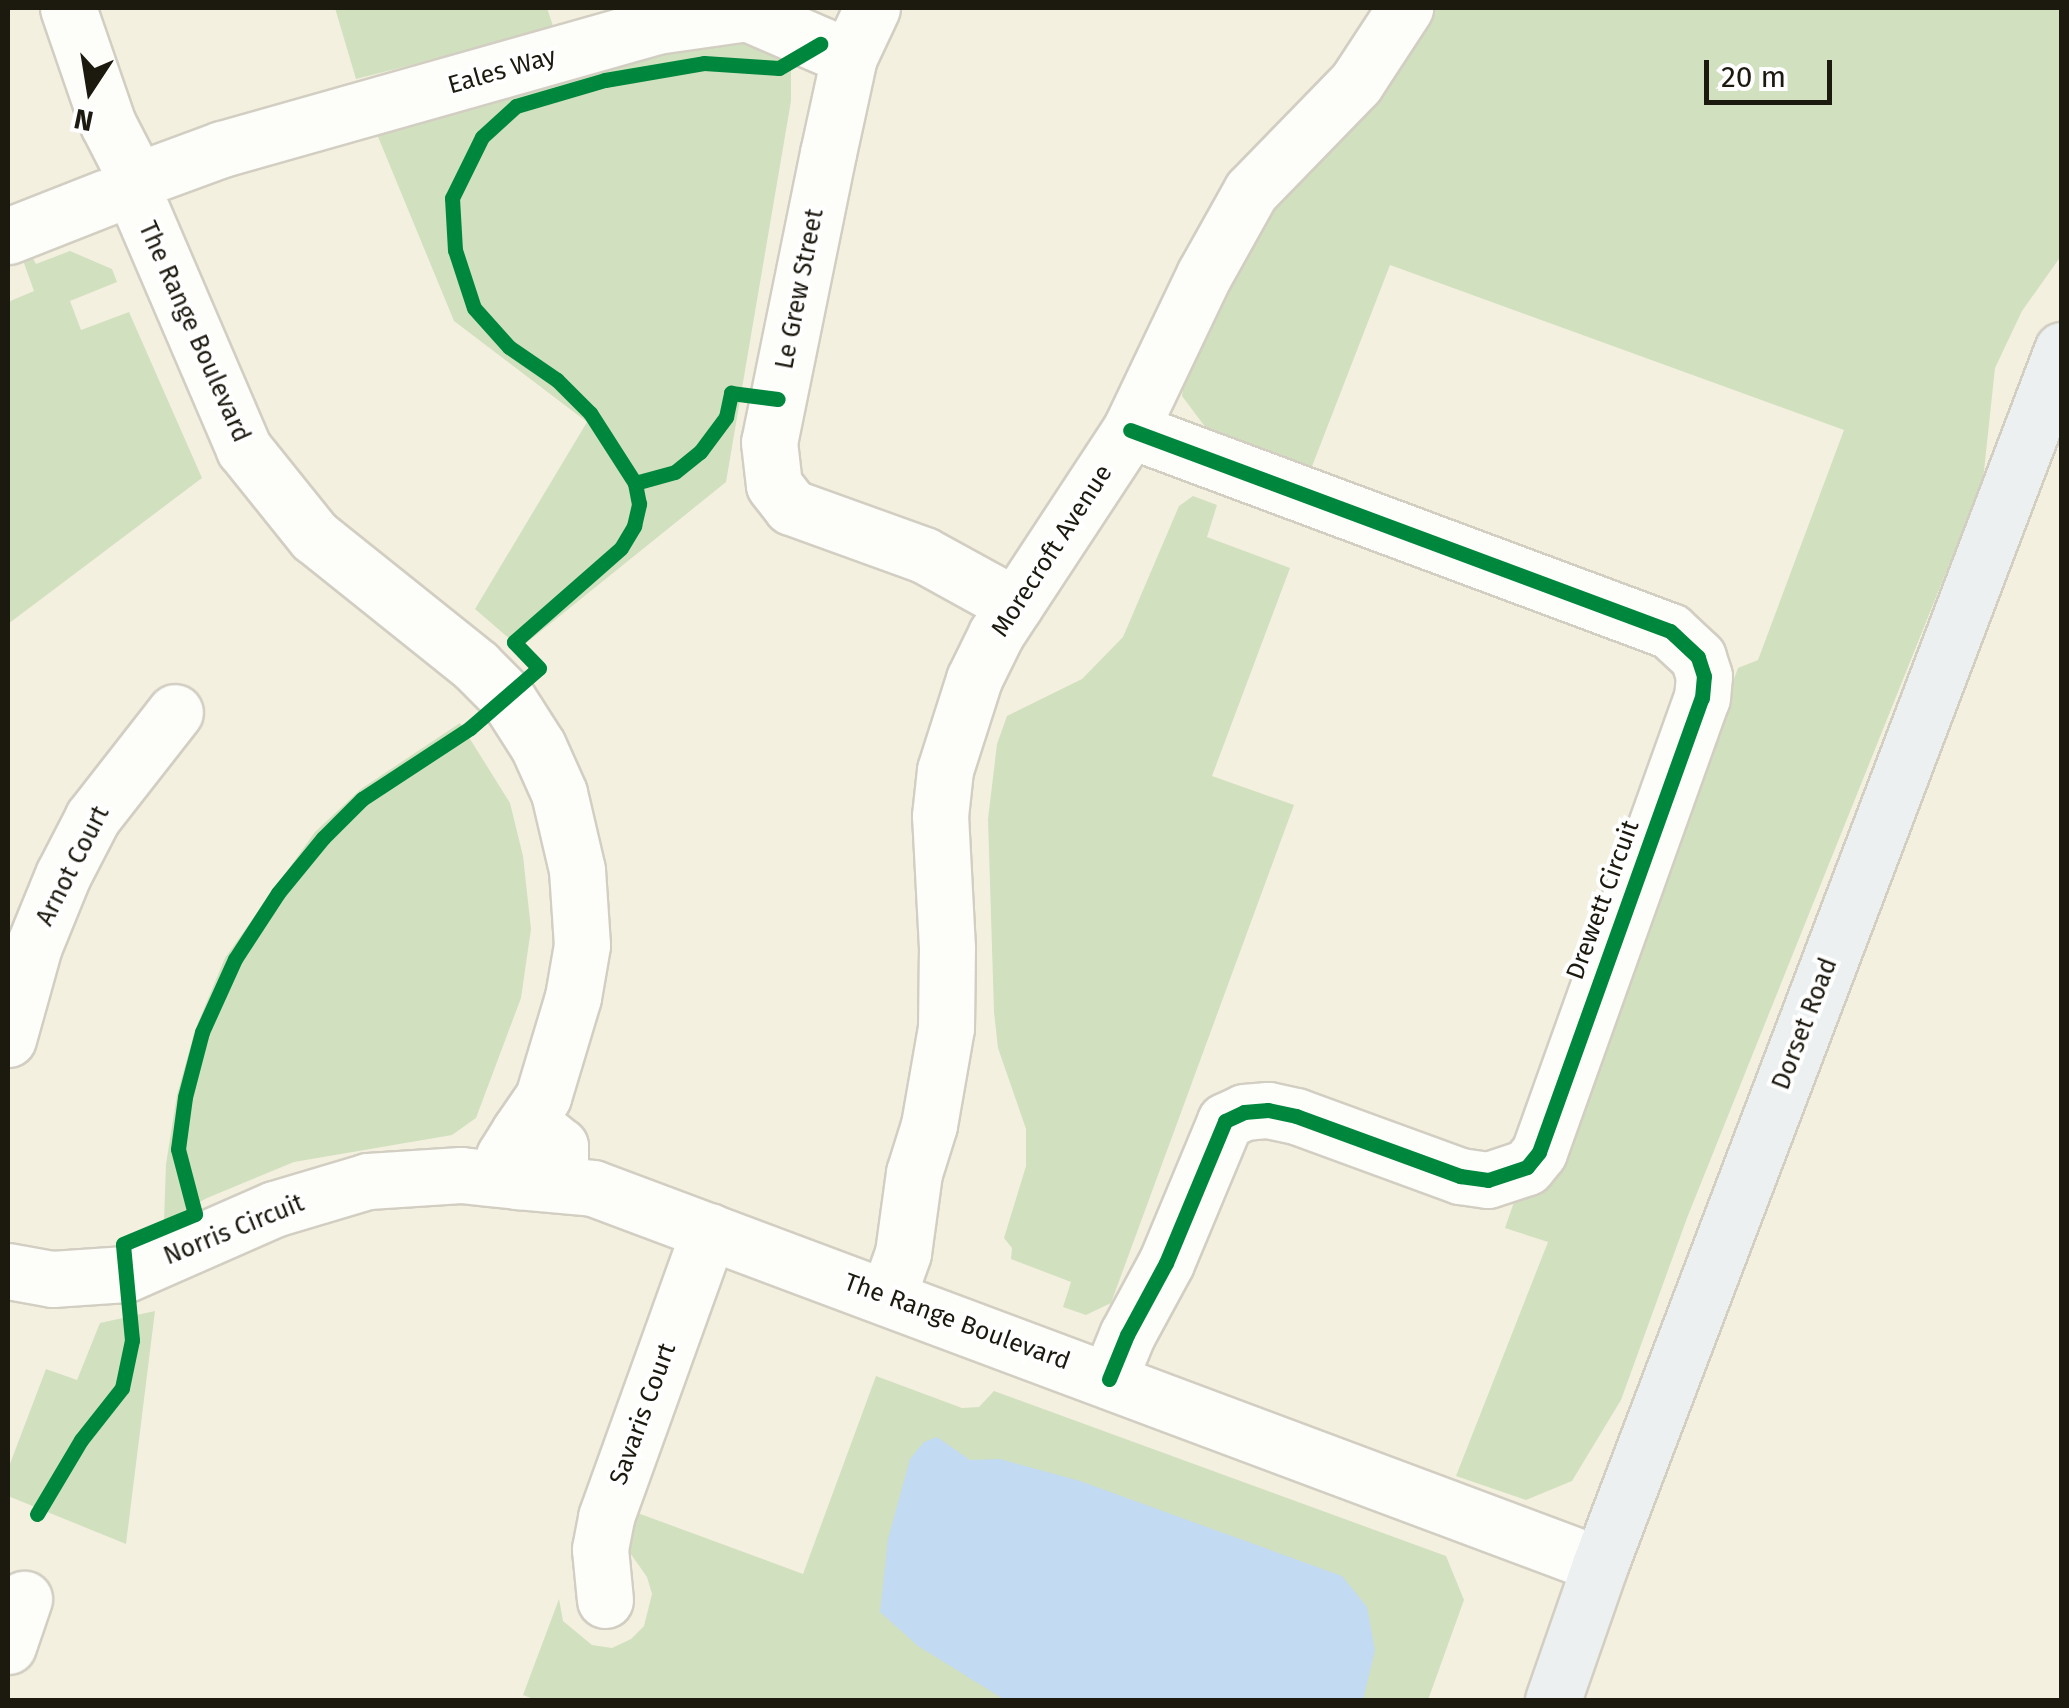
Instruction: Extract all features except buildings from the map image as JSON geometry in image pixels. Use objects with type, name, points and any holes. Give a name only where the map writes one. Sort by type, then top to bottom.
[{"type":"main road","name":"Dorset Road","points":[[1553,1700],[1600,1565],[2062,350]]},
{"type":"street","name":"The Range Boulevard","points":[[68,8],[133,186],[218,397],[244,449],[276,492],[350,569],[476,666],[506,696],[538,746],[559,793],[577,870],[582,946],[543,1150],[709,1231],[1600,1565]]},
{"type":"street","name":"Le Grew Street","points":[[872,8],[849,57],[769,442],[774,485],[791,507],[924,556],[1015,605]]},
{"type":"street","name":"Morecroft Avenue","points":[[874,1290],[903,1253],[914,1172],[929,1125],[946,1028],[940,816],[945,770],[974,679],[1015,605],[1130,430],[1204,275],[1251,191],[1356,83],[1405,8]]},
{"type":"street","name":"Eales Way","points":[[8,236],[222,149],[572,28],[656,26],[747,13],[849,57]]},
{"type":"street","name":"Drewett Circuit","points":[[1122,1383],[1150,1343],[1166,1263],[1210,1148],[1225,1121],[1244,1112],[1268,1110],[1296,1116],[1460,1176],[1488,1180],[1527,1167],[1539,1152],[1702,698],[1704,676],[1698,657],[1670,631],[1130,430]]},
{"type":"street","name":"Arnot Court","points":[[8,1039],[34,946],[63,875],[93,817],[175,712]]},
{"type":"street","name":"Norris Circuit","points":[[8,1271],[52,1279],[126,1274],[274,1209],[350,1186],[368,1181],[461,1175],[543,1150]]},
{"type":"street","name":"Savaris Court","points":[[605,1600],[600,1549],[606,1517],[709,1231]]},
{"type":"green space","points":[[335,8],[547,8],[554,29],[356,79]]},
{"type":"green space","points":[[1416,8],[2061,8],[2061,256],[2022,311],[1995,368],[1983,480],[1687,1218],[1621,1400],[1572,1481],[1526,1500],[1456,1476],[1548,1242],[1505,1228],[1515,1199],[1546,1183],[1738,668],[1758,660],[1844,430],[1390,265],[1311,469],[1206,428],[1182,396],[1185,370],[1284,172]]},
{"type":"green space","points":[[712,28],[791,57],[791,101],[726,482],[520,648],[475,609],[587,422],[454,321],[374,127]]},
{"type":"green space","points":[[29,251],[36,264],[70,251],[112,269],[117,282],[70,301],[81,330],[129,312],[202,478],[8,624],[8,302],[34,291],[20,252]]},
{"type":"green space","points":[[1193,496],[1217,505],[1207,537],[1290,568],[1212,776],[1294,805],[1111,1303],[1086,1315],[1063,1307],[1071,1282],[1011,1259],[1012,1248],[1004,1238],[1026,1166],[1026,1129],[998,1048],[994,1012],[988,819],[997,744],[1007,716],[1082,679],[1123,637],[1179,506]]},
{"type":"green space","points":[[460,723],[510,803],[523,856],[531,929],[521,998],[476,1118],[452,1135],[294,1162],[207,1198],[164,1222],[166,1164],[177,1095],[195,1030],[225,958],[315,832],[361,789]]},
{"type":"green space","points":[[155,1311],[126,1544],[8,1496],[8,1469],[46,1369],[77,1380],[100,1323]]},
{"type":"green space","points":[[876,1376],[962,1408],[979,1407],[994,1391],[1446,1556],[1464,1600],[1428,1700],[536,1700],[523,1695],[559,1599],[563,1621],[592,1645],[612,1648],[631,1639],[644,1626],[652,1594],[647,1577],[628,1550],[635,1512],[803,1574]]},
{"type":"water","points":[[937,1437],[970,1460],[1000,1459],[1080,1481],[1342,1576],[1367,1607],[1375,1650],[1363,1700],[1005,1700],[918,1646],[880,1612],[888,1539],[910,1459],[924,1442]]},
{"type":"cycle path","points":[[37,1514],[81,1440],[122,1388],[132,1340],[123,1244],[195,1214],[178,1149],[185,1097],[202,1032],[235,959],[278,893],[323,838],[362,799],[470,728],[539,668],[514,642],[621,548],[634,526],[639,504],[635,483],[590,413],[557,380],[509,347],[474,308],[455,250],[452,198],[482,137],[516,106],[605,80],[704,63],[779,68],[820,44]]},
{"type":"cycle path","points":[[635,483],[675,472],[700,452],[726,417],[731,393],[778,399]]},
{"type":"cycle path","points":[[1109,1379],[1127,1335],[1166,1263],[1225,1121],[1244,1112],[1268,1110],[1296,1116],[1460,1176],[1488,1180],[1527,1167],[1539,1152],[1702,698],[1704,676],[1698,657],[1670,631],[1130,430]]}]
